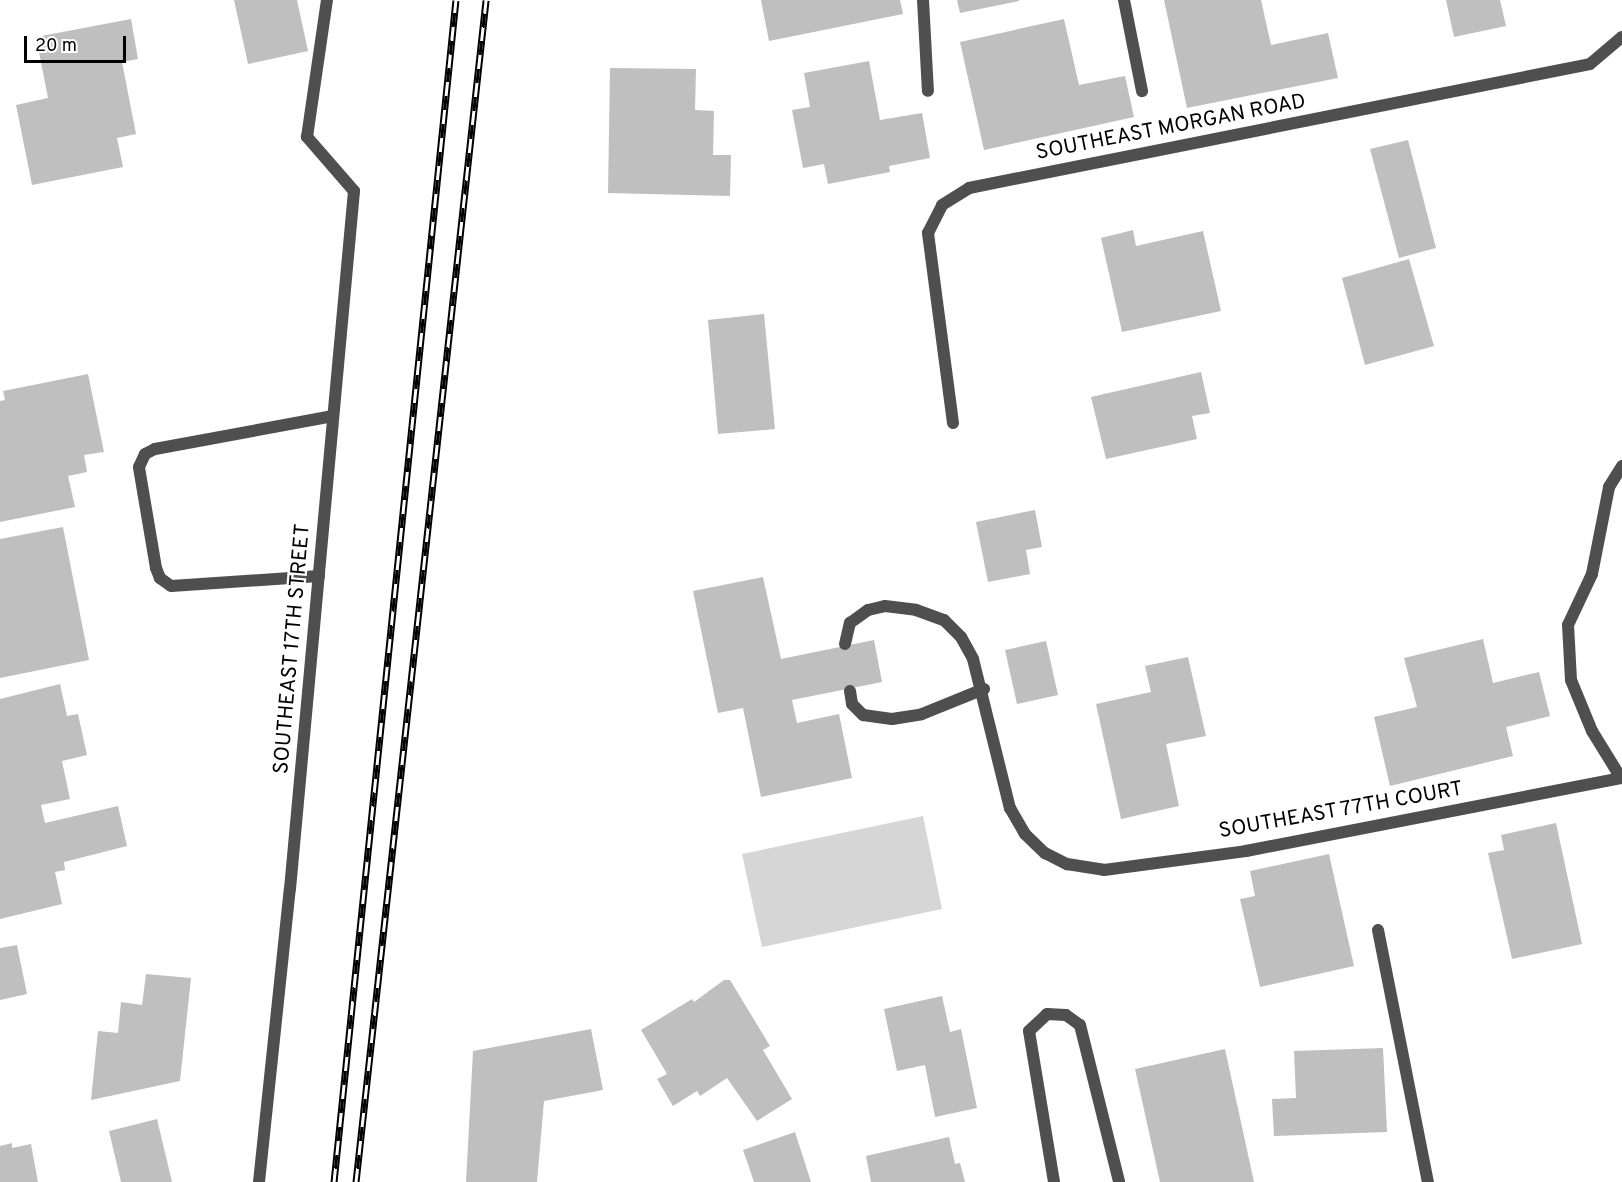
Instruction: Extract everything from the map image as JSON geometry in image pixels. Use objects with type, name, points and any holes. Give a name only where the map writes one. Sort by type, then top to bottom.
[{"type":"street","name":"SOUTHEAST 17TH STREET","points":[[259,1182],[319,576],[354,191],[307,137],[327,0]]},
{"type":"street","points":[[923,0],[928,91]]},
{"type":"street","points":[[1124,0],[1142,91]]},
{"type":"street","name":"SOUTHEAST MORGAN ROAD","points":[[953,423],[928,233],[942,205],[969,188],[1590,64],[1622,37]]},
{"type":"street","points":[[319,576],[171,586],[160,578],[156,568],[139,467],[145,454],[155,449],[333,416]]},
{"type":"street","points":[[1621,778],[1592,731],[1571,680],[1568,625],[1592,574],[1609,487],[1622,466]]},
{"type":"street","points":[[845,644],[850,622],[868,610],[885,606],[916,610],[944,620],[961,637],[984,689],[922,714],[892,719],[863,715],[852,704],[850,691]]},
{"type":"street","name":"SOUTHEAST 77TH COURT","points":[[984,689],[1010,808],[1025,834],[1045,853],[1067,864],[1104,870],[1246,851],[1621,778]]},
{"type":"street","points":[[1378,930],[1428,1182]]},
{"type":"street","points":[[1054,1182],[1029,1031],[1047,1014],[1066,1016],[1080,1025],[1119,1182]]},
{"type":"shaded area","points":[[923,816],[942,909],[762,947],[742,854]]},
{"type":"building","points":[[234,0],[297,0],[308,51],[248,64]]},
{"type":"building","points":[[761,0],[900,0],[903,14],[769,41]]},
{"type":"building","points":[[957,0],[1019,0],[1019,1],[960,13]]},
{"type":"building","points":[[1164,0],[1261,0],[1271,45],[1328,33],[1338,78],[1187,108]]},
{"type":"building","points":[[1446,0],[1500,0],[1506,26],[1454,37]]},
{"type":"building","points":[[131,19],[138,59],[122,62],[136,134],[117,138],[123,167],[32,185],[16,105],[48,98],[36,37]]},
{"type":"building","points":[[1064,19],[1079,85],[1125,76],[1134,117],[984,150],[960,42]]},
{"type":"building","points":[[869,61],[880,120],[922,113],[930,158],[889,166],[890,172],[828,184],[824,164],[803,168],[792,110],[810,107],[804,73]]},
{"type":"building","points":[[610,68],[696,69],[695,110],[714,111],[713,155],[731,155],[730,196],[608,193]]},
{"type":"building","points":[[1408,140],[1436,248],[1399,258],[1370,149]]},
{"type":"building","points":[[1133,230],[1136,246],[1203,231],[1221,311],[1122,332],[1101,238]]},
{"type":"building","points":[[1409,259],[1434,346],[1365,365],[1342,278]]},
{"type":"building","points":[[764,314],[775,429],[718,434],[708,320]]},
{"type":"building","points":[[1201,372],[1210,413],[1192,416],[1197,439],[1106,459],[1091,397]]},
{"type":"building","points":[[88,374],[104,452],[84,455],[87,472],[68,476],[75,507],[0,522],[0,401],[5,400],[3,391]]},
{"type":"building","points":[[1035,510],[1042,547],[1026,550],[1030,574],[988,582],[976,522]]},
{"type":"building","points":[[63,527],[89,660],[0,678],[0,539]]},
{"type":"building","points":[[763,577],[781,659],[874,640],[882,682],[792,700],[797,723],[839,714],[852,778],[761,797],[743,708],[718,713],[693,591]]},
{"type":"building","points":[[1483,639],[1493,683],[1539,672],[1550,716],[1506,727],[1513,756],[1390,786],[1374,717],[1417,707],[1404,658]]},
{"type":"building","points":[[1046,641],[1058,695],[1017,704],[1005,650]]},
{"type":"building","points":[[1188,657],[1206,736],[1166,744],[1179,806],[1121,819],[1096,704],[1151,692],[1145,666]]},
{"type":"building","points":[[60,684],[67,716],[78,714],[87,755],[62,761],[70,799],[41,805],[45,823],[118,806],[127,846],[64,862],[65,870],[55,872],[62,904],[0,919],[0,699]]},
{"type":"building","points":[[1556,823],[1582,944],[1512,959],[1488,853],[1504,850],[1501,835]]},
{"type":"building","points":[[1329,854],[1354,966],[1260,987],[1240,899],[1255,896],[1250,871]]},
{"type":"building","points":[[17,945],[27,994],[0,1000],[0,948]]},
{"type":"building","points":[[146,974],[191,978],[180,1081],[91,1100],[98,1031],[118,1033],[121,1002],[142,1005]]},
{"type":"building","points":[[724,980],[730,980],[770,1046],[763,1050],[792,1099],[757,1121],[727,1078],[700,1096],[697,1091],[673,1106],[657,1079],[667,1074],[641,1030],[692,999],[694,1002]]},
{"type":"building","points":[[942,996],[950,1032],[961,1029],[977,1108],[935,1117],[925,1065],[897,1071],[884,1009]]},
{"type":"building","points":[[591,1029],[603,1090],[544,1101],[537,1182],[466,1182],[473,1051]]},
{"type":"building","points":[[1383,1048],[1387,1132],[1274,1136],[1272,1099],[1296,1098],[1294,1051]]},
{"type":"building","points":[[1225,1049],[1254,1182],[1160,1182],[1135,1069]]},
{"type":"building","points":[[157,1119],[172,1182],[121,1182],[109,1131]]},
{"type":"building","points":[[795,1132],[811,1182],[754,1182],[743,1150]]},
{"type":"building","points":[[949,1137],[955,1164],[960,1163],[965,1182],[871,1182],[866,1156]]},
{"type":"building","points":[[12,1143],[12,1148],[31,1144],[38,1182],[0,1182],[0,1146]]},
{"type":"railway","points":[[334,1182],[456,0]]},
{"type":"railway","points":[[356,1182],[486,0]]}]
